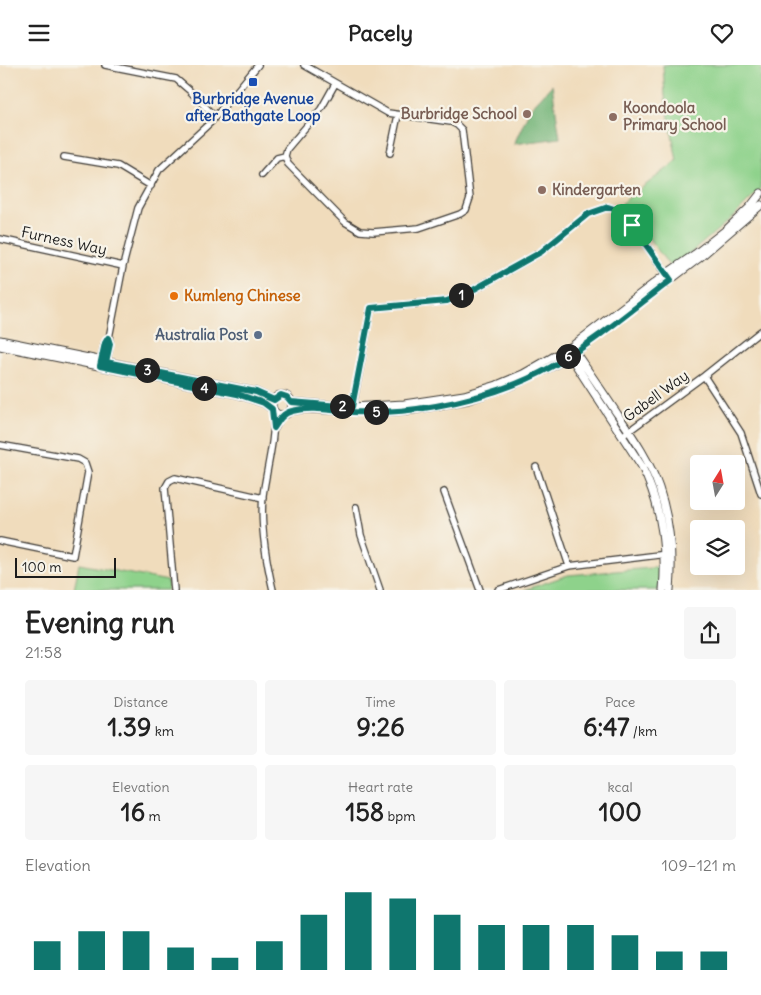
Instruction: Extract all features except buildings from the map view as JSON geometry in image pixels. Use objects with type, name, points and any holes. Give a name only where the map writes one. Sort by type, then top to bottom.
[{"type":"street","points":[[105,65],[176,79],[215,117]]},
{"type":"street","points":[[103,364],[110,344],[108,338],[138,208],[160,170],[215,117],[258,65]]},
{"type":"street","points":[[304,65],[388,113],[451,122],[457,125],[462,130],[470,198],[466,210],[460,214],[419,228],[373,232],[360,231],[345,222],[288,164],[285,156],[287,149],[321,109],[335,84]]},
{"type":"street","points":[[390,153],[398,115]]},
{"type":"street","points":[[262,175],[277,159],[285,156]]},
{"type":"street","points":[[64,157],[118,167],[151,186]]},
{"type":"street","points":[[669,277],[727,229],[750,207],[761,193]]},
{"type":"street","points":[[274,428],[282,415],[290,411],[304,409],[352,409],[464,395],[497,385],[523,374],[571,351],[728,235],[761,205]]},
{"type":"street","points":[[352,409],[371,308],[447,301],[473,290],[541,252],[588,214],[608,207],[620,211],[669,277]]},
{"type":"street","name":"Furness Way","points":[[0,239],[124,266]]},
{"type":"street","name":"Gabell Way","points":[[622,436],[704,376],[761,331]]},
{"type":"street","points":[[0,340],[237,394],[264,403],[282,415]]},
{"type":"street","points":[[0,346],[256,392],[274,400]]},
{"type":"street","points":[[571,351],[629,431],[646,459],[658,486],[668,525],[670,590]]},
{"type":"street","points":[[571,351],[641,465],[653,491],[668,554],[664,590]]},
{"type":"street","name":"Gabell Way","points":[[704,376],[741,433],[761,494]]},
{"type":"street","points":[[273,590],[263,527],[263,497],[274,428],[274,400],[278,396],[284,396],[291,402],[352,409]]},
{"type":"street","points":[[290,411],[291,402]]},
{"type":"street","points":[[0,445],[78,459],[85,463],[88,472],[74,556],[0,541]]},
{"type":"street","points":[[536,467],[569,566]]},
{"type":"street","points":[[174,590],[164,487],[168,481],[175,478],[263,497]]},
{"type":"street","points":[[444,492],[480,590]]},
{"type":"street","points":[[356,507],[360,535],[380,590]]},
{"type":"street","points":[[498,590],[569,566],[668,554]]},
{"type":"green space","points":[[663,65],[761,65],[761,189],[735,215],[672,269],[622,203],[677,161],[665,96]]},
{"type":"green space","points":[[552,85],[560,138],[514,144],[530,109]]},
{"type":"green space","points":[[79,564],[168,581],[168,590],[74,590]]},
{"type":"green space","points":[[663,567],[659,590],[524,590],[568,575]]},
{"type":"place","name":"Burbridge Avenue after Bathgate Loop","points":[[253,82]]},
{"type":"place","name":"Burbridge School","points":[[527,114]]},
{"type":"place","name":"Koondoola Primary School","points":[[613,117]]},
{"type":"place","name":"Kindergarten","points":[[542,190]]},
{"type":"place","name":"Kumleng Chinese","points":[[174,296]]},
{"type":"place","name":"Australia Post","points":[[258,335]]},
{"type":"route","points":[[608,207],[620,211],[632,225],[671,280],[575,352],[553,366],[513,385],[468,400],[435,407],[383,412],[304,409],[290,411],[282,415],[274,428],[274,411],[264,403],[256,400],[237,394],[100,366],[105,343],[108,338],[110,344],[106,362],[256,392],[274,400],[281,395],[290,399],[291,402],[352,407],[371,308],[447,301],[473,290],[541,252],[588,214],[608,207]]}]
